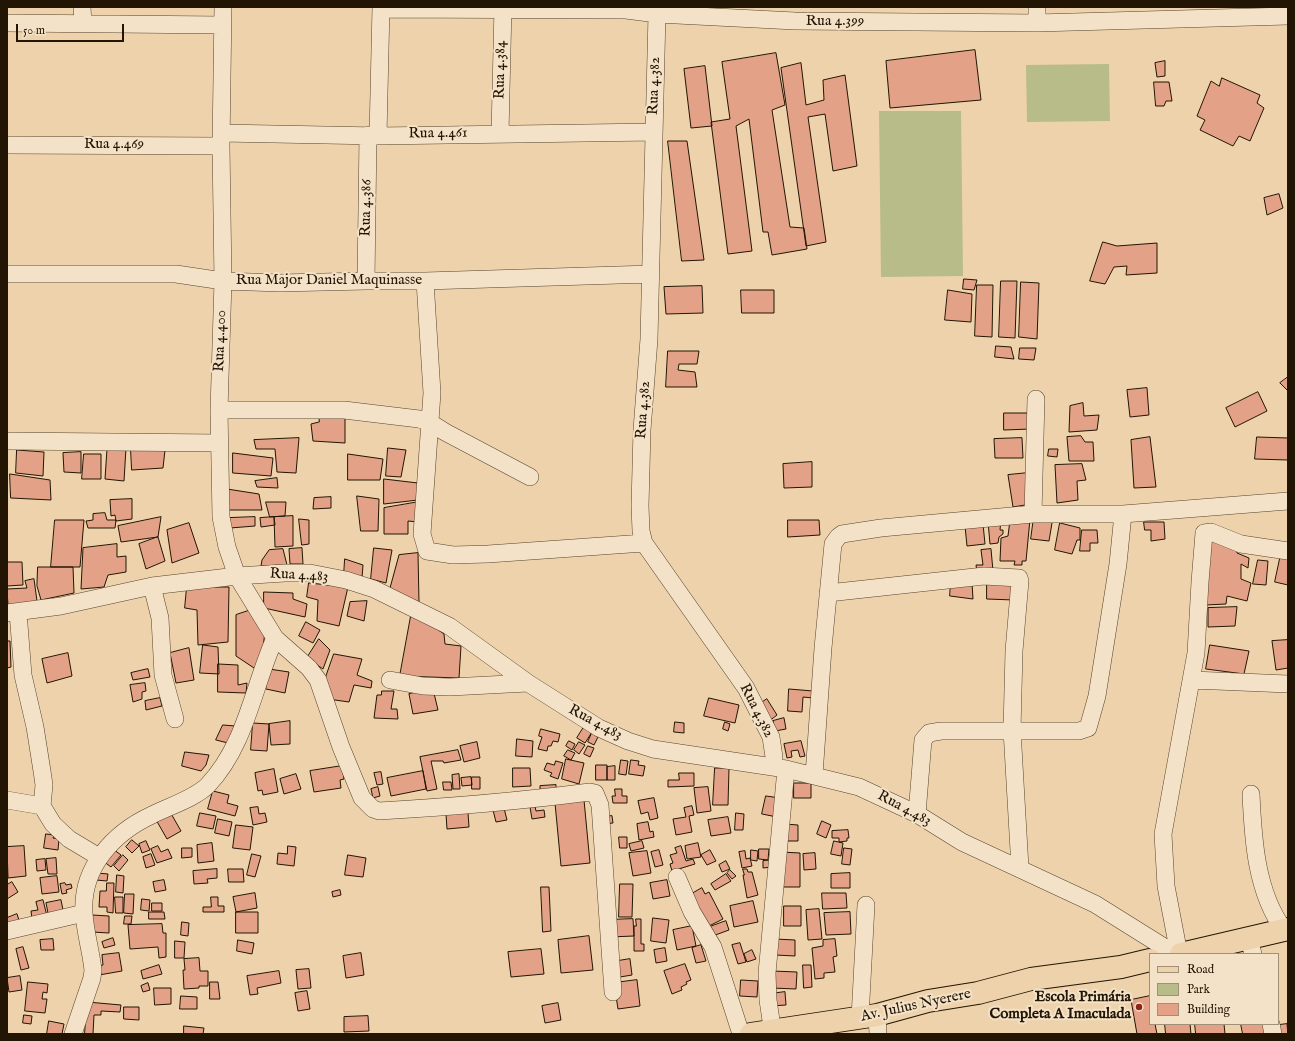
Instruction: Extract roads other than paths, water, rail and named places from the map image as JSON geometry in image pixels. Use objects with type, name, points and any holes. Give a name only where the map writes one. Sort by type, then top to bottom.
[{"type":"main road","points":[[1189,953],[1251,946],[1286,929]]},
{"type":"main road","name":"Av. Julius Nyerere","points":[[751,1034],[872,1022],[928,1001],[978,993],[1031,979],[1121,967],[1149,960]]},
{"type":"street","name":"Rua 4.400","points":[[223,7],[221,140],[223,281],[219,410],[221,517],[227,547],[236,576],[275,638],[309,668],[318,680],[350,771],[362,798],[373,809],[379,811],[446,807],[590,792],[595,793],[600,805],[613,992]]},
{"type":"street","name":"Rua 4.399","points":[[381,8],[626,8],[657,14],[795,22],[1037,15],[1231,12],[1288,16]]},
{"type":"street","name":"Rua 4.386","points":[[366,281],[381,8]]},
{"type":"street","name":"Rua 4.384","points":[[500,133],[503,8]]},
{"type":"street","name":"Rua 4.382","points":[[657,14],[651,274],[640,506],[641,531],[644,543],[746,688],[771,737],[774,757],[779,768],[767,973],[768,1000],[773,1033]]},
{"type":"street","points":[[7,23],[82,15],[222,25]]},
{"type":"street","name":"Rua 4.461","points":[[221,140],[373,135],[654,132]]},
{"type":"street","name":"Rua 4.469","points":[[7,145],[221,140]]},
{"type":"street","name":"Rua Major Daniel Maquinasse","points":[[7,274],[176,274],[223,281],[280,283],[425,281],[651,274]]},
{"type":"street","points":[[425,281],[432,393],[422,534],[427,551],[453,555],[488,554],[644,543]]},
{"type":"street","points":[[1033,514],[1036,399]]},
{"type":"street","points":[[219,410],[344,410],[407,416],[429,422],[530,477]]},
{"type":"street","points":[[7,441],[220,443]]},
{"type":"street","points":[[814,775],[833,544],[842,534],[881,528],[1033,514],[1124,514],[1288,501]]},
{"type":"street","points":[[917,814],[922,747],[926,736],[933,732],[1012,730],[1079,731],[1085,730],[1090,724],[1097,696],[1118,564],[1124,514]]},
{"type":"street","points":[[1180,953],[1166,886],[1163,834],[1196,653],[1204,533],[1211,532],[1241,544],[1288,551]]},
{"type":"street","name":"Rua 4.483","points":[[13,613],[61,606],[152,586],[236,576],[310,573],[333,577],[374,589],[449,626],[528,683],[599,728],[628,741],[653,749],[779,768],[814,775],[859,787],[917,814],[962,842],[1095,904],[1173,953]]},
{"type":"street","points":[[828,593],[984,576],[1019,578],[1020,581],[1014,643],[1012,730],[1020,868]]},
{"type":"street","points":[[152,586],[160,618],[163,675],[175,719]]},
{"type":"street","points":[[13,613],[23,676],[35,727],[43,778],[42,806],[53,824],[69,839],[99,857]]},
{"type":"street","points":[[73,1034],[92,978],[93,970],[84,913],[86,887],[99,857],[114,840],[132,826],[148,816],[194,794],[207,786],[236,745],[265,661],[275,638]]},
{"type":"street","points":[[390,680],[423,686],[450,687],[528,683]]},
{"type":"street","points":[[1192,680],[1288,684]]},
{"type":"street","points":[[1251,794],[1255,848],[1261,874],[1270,906],[1286,929]]},
{"type":"street","points":[[7,800],[42,806]]},
{"type":"street","points":[[677,877],[692,912],[713,947],[741,1034]]},
{"type":"street","points":[[866,904],[872,1022]]},
{"type":"street","points":[[7,931],[84,913]]},
{"type":"place","name":"Escola Primária Completa A Imaculada","points":[[1139,1007]]}]
